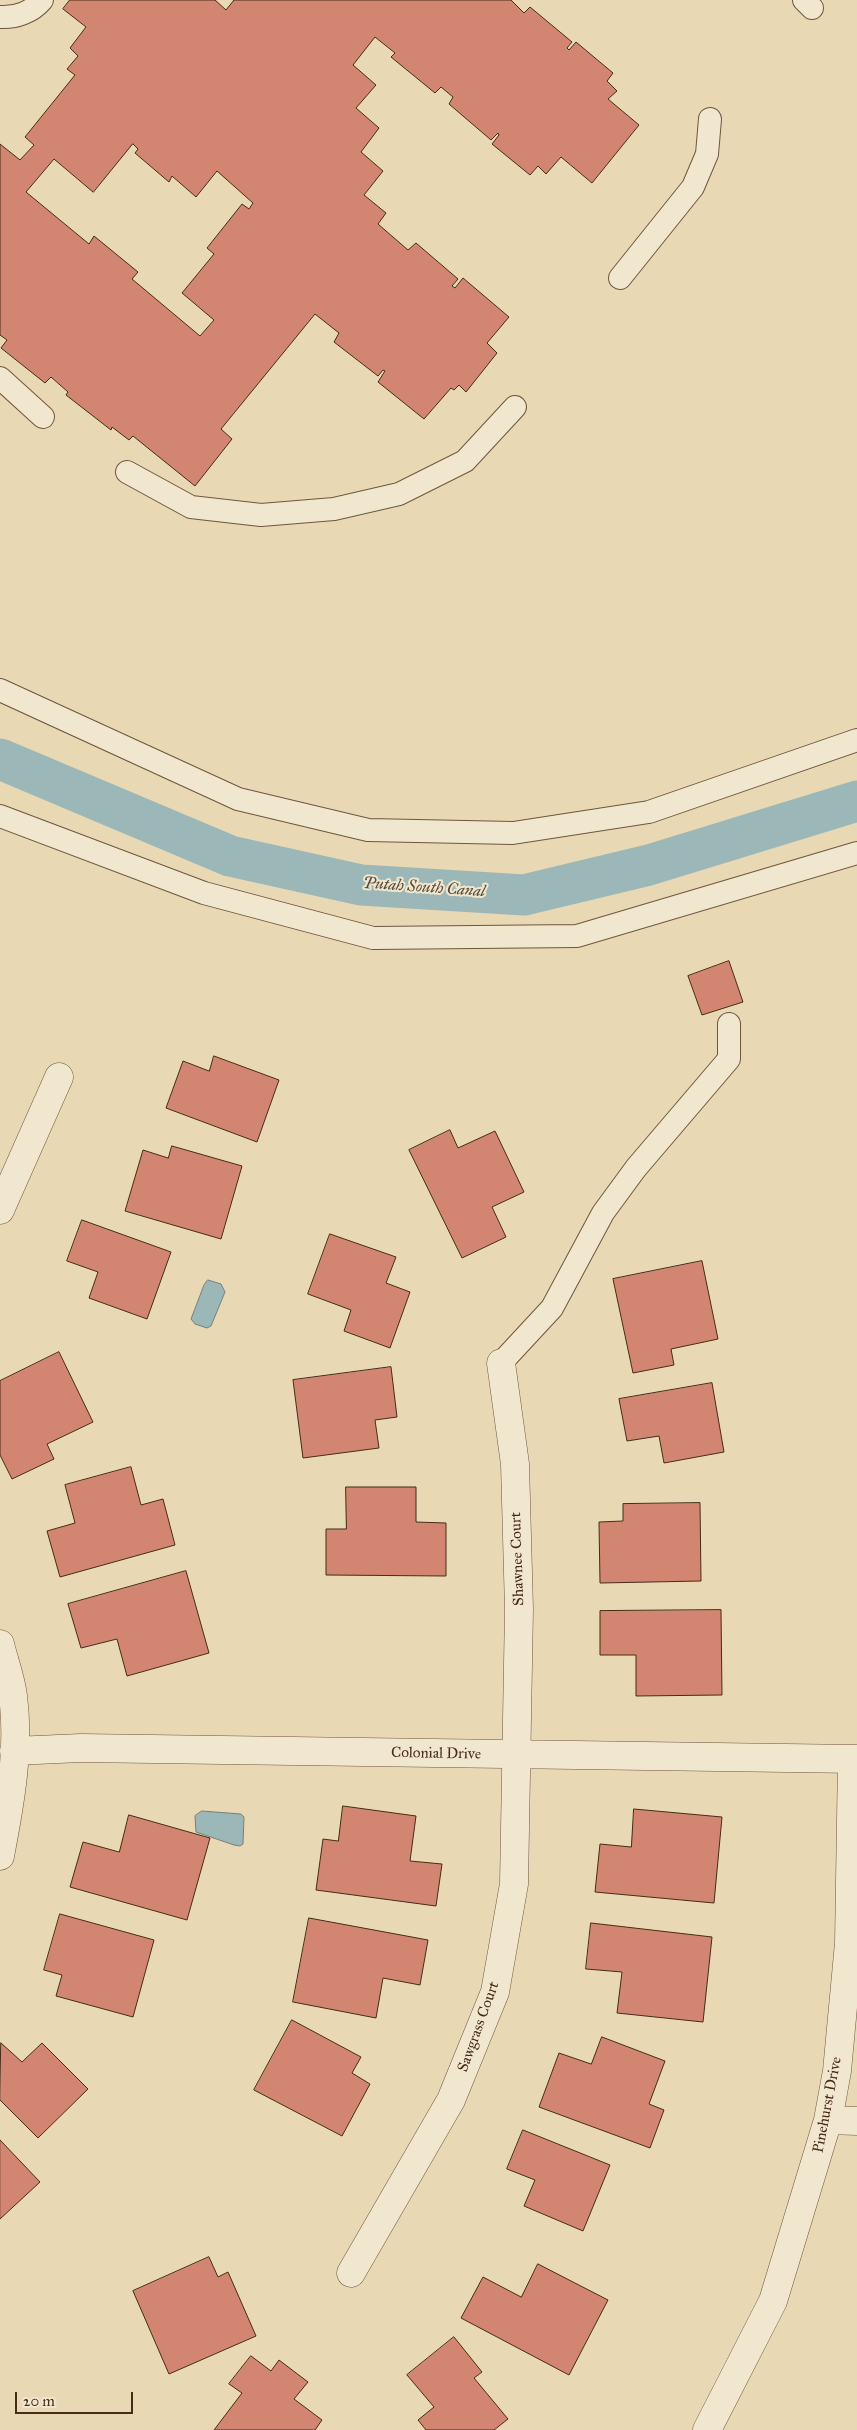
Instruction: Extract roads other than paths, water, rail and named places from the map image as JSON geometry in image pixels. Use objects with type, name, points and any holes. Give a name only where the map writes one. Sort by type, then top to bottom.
[{"type":"street","points":[[0,1210],[59,1078]]},
{"type":"street","name":"Shawnee Court","points":[[501,1363],[515,1464],[519,1609],[517,1755]]},
{"type":"street","points":[[0,1644],[13,1696],[14,1751],[12,1795],[0,1856]]},
{"type":"street","name":"Colonial Drive","points":[[14,1751],[81,1748],[855,1759]]},
{"type":"street","name":"Sawgrass Court","points":[[351,2273],[451,2100],[495,1992],[514,1884],[517,1755]]},
{"type":"street","name":"Pinehurst Drive","points":[[707,2430],[772,2301],[828,2120],[837,2071],[850,1943],[855,1759]]},
{"type":"street","points":[[828,2120],[857,2121]]},
{"type":"lane","points":[[0,17],[9,18],[26,13],[42,0]]},
{"type":"lane","points":[[620,278],[693,187],[707,154],[710,119]]},
{"type":"lane","points":[[0,378],[43,417]]},
{"type":"lane","points":[[127,472],[191,507],[261,516],[334,509],[399,494],[466,461],[515,407]]},
{"type":"lane","points":[[0,690],[238,799],[368,830],[513,833],[649,812],[857,740]]},
{"type":"lane","points":[[0,816],[204,894],[373,938],[577,936],[857,852]]},
{"type":"lane","points":[[501,1363],[552,1308],[603,1213],[636,1168],[729,1060],[729,1024]]},
{"type":"water","points":[[208,1280],[221,1284],[225,1292],[211,1326],[207,1328],[195,1324],[191,1319],[204,1285]]},
{"type":"water","points":[[202,1811],[241,1814],[244,1817],[243,1844],[240,1846],[234,1845],[196,1832],[195,1816]]},
{"type":"waterway","name":"Putah South Canal","points":[[0,759],[230,856],[361,885],[524,895],[649,865],[857,801]]}]
